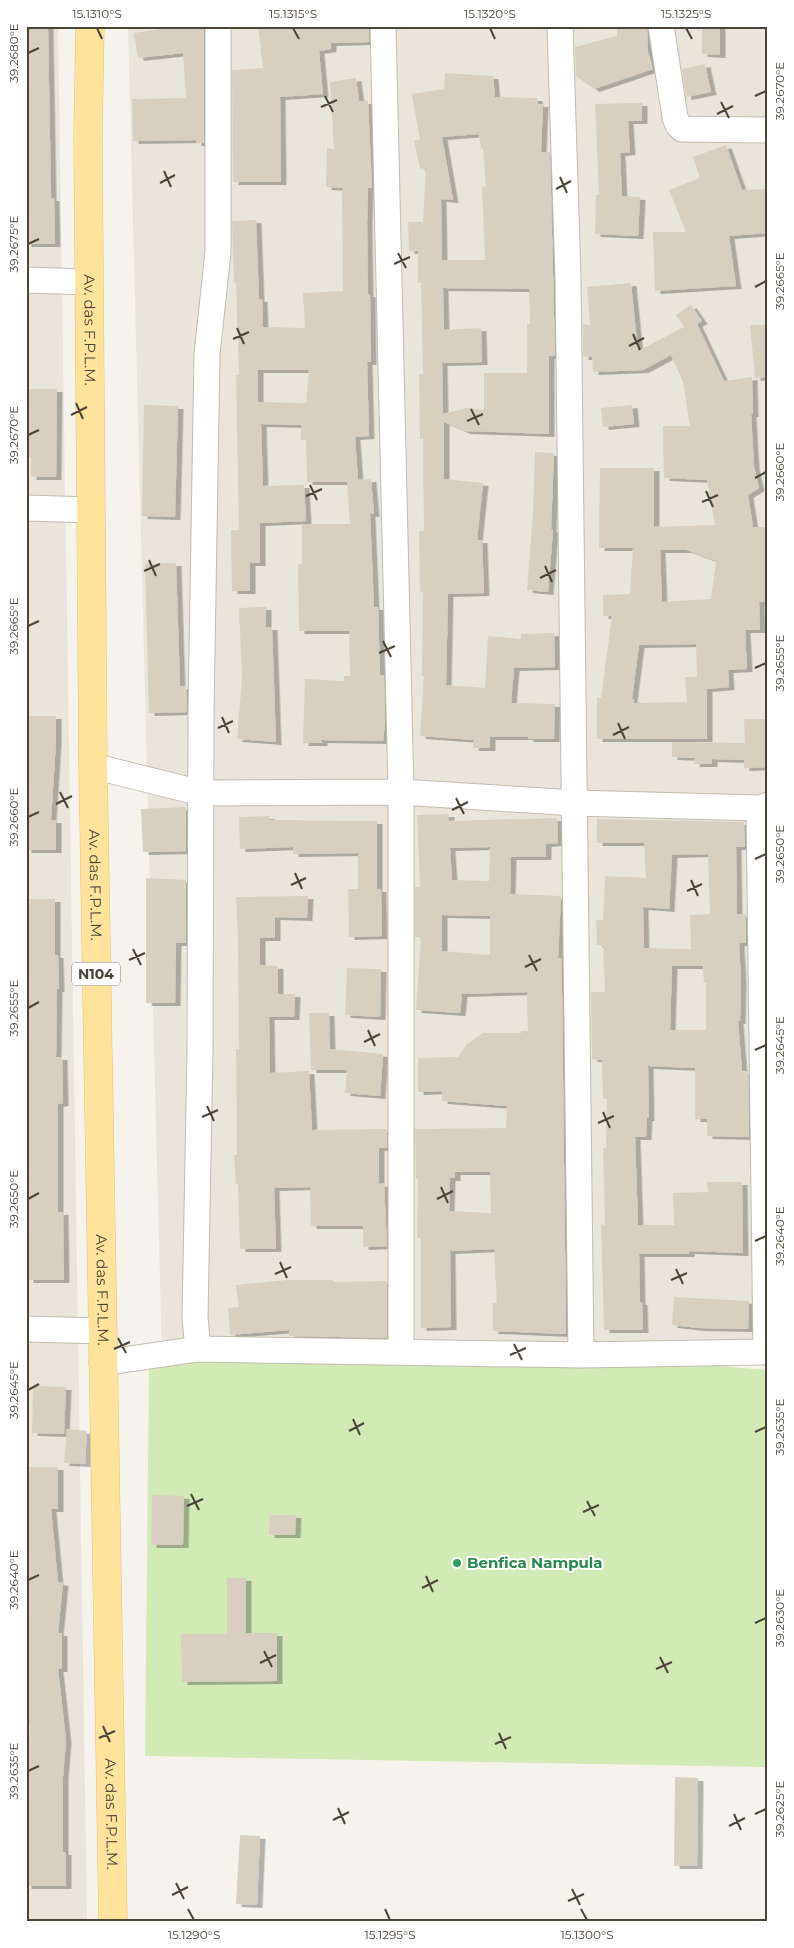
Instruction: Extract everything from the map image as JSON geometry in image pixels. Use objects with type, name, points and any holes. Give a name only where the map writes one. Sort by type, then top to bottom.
[{"type":"main road","name":"Av. das F.P.L.M.","points":[[90,26],[88,135],[93,766],[113,1922]]},
{"type":"street","points":[[198,1350],[195,1318],[200,1052],[201,794],[207,354],[218,252],[218,26]]},
{"type":"street","points":[[383,26],[401,792],[401,1352]]},
{"type":"street","points":[[560,26],[568,277],[581,1355]]},
{"type":"street","points":[[661,26],[674,117],[682,129],[768,130]]},
{"type":"street","points":[[26,280],[89,282]]},
{"type":"street","points":[[26,508],[91,510]]},
{"type":"street","points":[[93,766],[201,794],[401,792],[575,803],[763,807],[767,1352],[581,1355],[198,1350],[102,1363]]},
{"type":"street","points":[[26,1329],[104,1331]]},
{"type":"shaded area","points":[[26,26],[58,26],[87,1922],[26,1922]]},
{"type":"shaded area","points":[[128,26],[768,26],[768,1349],[162,1361]]},
{"type":"green space","name":"Benfica Nampula","points":[[198,1349],[581,1355],[768,1370],[768,1767],[145,1756],[149,1368]]},
{"type":"building","points":[[26,26],[48,26],[51,198],[54,198],[55,244],[26,244]]},
{"type":"building","points":[[182,26],[204,26],[204,143],[196,143],[196,140],[133,141],[132,99],[186,98],[183,53],[138,58],[134,33]]},
{"type":"building","points":[[258,26],[369,26],[369,42],[331,43],[331,49],[319,51],[323,94],[280,97],[281,182],[233,182],[232,70],[263,68]]},
{"type":"building","points":[[617,26],[647,26],[648,52],[653,69],[594,89],[576,76],[575,47],[617,36]]},
{"type":"building","points":[[702,26],[720,26],[720,55],[702,54]]},
{"type":"building","points":[[705,64],[711,92],[686,97],[682,69]]},
{"type":"building","points":[[445,73],[493,76],[495,97],[537,98],[538,104],[543,104],[541,152],[550,152],[555,356],[549,356],[549,434],[465,431],[444,422],[444,479],[483,483],[477,540],[482,540],[484,593],[448,594],[446,685],[485,688],[488,636],[521,639],[521,634],[554,633],[555,667],[514,668],[511,703],[555,704],[554,739],[490,737],[490,748],[473,748],[474,740],[420,736],[424,676],[422,676],[423,592],[420,592],[419,531],[424,531],[423,439],[420,439],[419,374],[423,374],[421,283],[418,283],[418,251],[409,251],[408,222],[423,222],[426,168],[420,169],[414,140],[420,140],[412,94],[444,89]],"holes":[[[479,134],[481,149],[483,149],[486,187],[482,186],[485,260],[442,260],[441,199],[453,200],[442,137]],[[443,288],[529,289],[530,324],[527,324],[527,373],[484,373],[484,410],[466,408],[443,414],[442,363],[482,362],[481,328],[444,330]]]},
{"type":"building","points":[[356,78],[359,101],[368,101],[372,188],[368,188],[367,222],[371,362],[367,362],[369,436],[355,437],[358,480],[371,479],[374,514],[370,514],[374,607],[378,607],[380,675],[384,675],[385,722],[383,741],[322,740],[322,743],[303,743],[305,679],[344,681],[344,676],[350,676],[349,631],[299,631],[298,564],[302,564],[302,524],[350,524],[347,482],[307,482],[306,440],[301,440],[301,425],[261,424],[263,486],[304,485],[306,521],[260,523],[260,563],[250,563],[250,591],[232,591],[231,530],[239,530],[236,375],[239,375],[232,221],[256,220],[259,299],[262,299],[263,327],[305,328],[303,293],[343,291],[342,188],[326,187],[327,148],[334,149],[330,82]],"holes":[[[258,370],[309,370],[306,403],[258,402]]]},
{"type":"building","points":[[642,103],[642,121],[628,121],[630,152],[620,153],[622,196],[640,197],[638,236],[595,234],[596,195],[599,195],[595,104]]},
{"type":"building","points":[[726,145],[742,190],[768,189],[768,233],[729,236],[736,286],[655,291],[653,232],[686,232],[669,190],[700,178],[693,157]]},
{"type":"building","points":[[631,283],[638,351],[684,327],[676,315],[691,305],[702,321],[697,324],[724,381],[752,377],[753,414],[751,414],[754,466],[759,488],[748,495],[753,527],[768,527],[768,602],[759,602],[760,630],[745,630],[747,669],[728,670],[729,687],[707,689],[707,739],[597,739],[597,698],[601,698],[612,616],[603,616],[603,595],[630,594],[633,548],[599,548],[600,468],[654,468],[654,527],[715,525],[707,480],[664,478],[663,426],[690,426],[683,382],[671,355],[643,370],[593,372],[592,357],[583,357],[583,324],[590,325],[587,287]],"holes":[[[660,550],[687,550],[716,561],[711,599],[662,602]],[[696,644],[697,677],[685,677],[687,702],[634,703],[634,699],[632,699],[639,645]]]},
{"type":"building","points":[[750,325],[768,325],[768,377],[755,378]]},
{"type":"building","points":[[26,389],[57,389],[56,477],[31,477],[31,457],[26,457]]},
{"type":"building","points":[[144,405],[178,406],[175,517],[142,516]]},
{"type":"building","points":[[632,405],[634,424],[603,427],[601,408]]},
{"type":"building","points":[[535,452],[554,453],[551,529],[553,530],[548,592],[527,590],[533,513]]},
{"type":"building","points":[[176,563],[180,686],[186,686],[187,712],[149,713],[145,564]]},
{"type":"building","points":[[266,607],[266,627],[272,627],[276,742],[237,739],[242,678],[239,608]]},
{"type":"building","points":[[26,716],[56,716],[51,820],[56,820],[56,850],[26,850]]},
{"type":"building","points":[[744,719],[765,719],[765,741],[768,741],[768,767],[744,768],[744,760],[712,759],[712,764],[694,764],[695,758],[672,757],[672,742],[745,743]]},
{"type":"building","points":[[186,807],[186,851],[143,852],[141,809]]},
{"type":"building","points":[[449,814],[449,821],[557,818],[558,843],[546,844],[546,857],[511,857],[510,894],[561,896],[558,958],[561,958],[562,991],[566,1334],[493,1331],[493,1303],[497,1303],[494,1249],[450,1251],[451,1327],[421,1328],[421,1250],[420,1238],[417,1238],[418,1179],[416,1179],[415,1129],[506,1128],[507,1106],[442,1101],[442,1091],[418,1092],[418,1058],[458,1057],[467,1044],[483,1033],[521,1033],[521,1031],[528,1031],[527,992],[462,994],[460,1013],[416,1010],[421,937],[415,937],[415,887],[420,887],[417,815]],"holes":[[[490,847],[489,881],[452,880],[450,848]],[[442,915],[490,916],[490,955],[442,951]],[[455,1172],[490,1172],[491,1213],[449,1211],[450,1178],[455,1178]]]},
{"type":"building","points":[[269,816],[269,820],[377,821],[377,889],[381,889],[382,936],[349,937],[348,889],[358,889],[358,853],[293,854],[293,847],[240,849],[239,817]]},
{"type":"building","points":[[597,819],[744,822],[745,847],[736,847],[737,914],[746,914],[746,943],[739,943],[741,982],[740,1021],[738,1021],[742,1071],[748,1071],[749,1137],[707,1136],[707,1119],[695,1119],[695,1068],[648,1066],[649,1118],[647,1118],[646,1137],[635,1137],[638,1225],[674,1225],[673,1193],[708,1192],[707,1182],[742,1182],[743,1253],[689,1251],[689,1254],[639,1254],[640,1302],[642,1302],[643,1330],[604,1330],[601,1224],[605,1225],[603,1148],[606,1148],[607,1099],[603,1099],[602,1060],[592,1059],[591,992],[605,992],[603,945],[597,945],[596,920],[603,920],[605,876],[646,878],[644,843],[597,843]],"holes":[[[708,854],[710,914],[690,915],[691,949],[644,948],[643,907],[669,909],[672,855]],[[672,966],[703,966],[704,983],[706,983],[706,1030],[670,1030]]]},
{"type":"building","points":[[146,878],[186,880],[186,943],[176,943],[175,1003],[146,1003]]},
{"type":"building","points":[[308,896],[307,918],[275,917],[275,938],[260,938],[260,965],[278,966],[278,994],[295,994],[294,1017],[269,1017],[270,1073],[309,1071],[312,1130],[387,1129],[387,1148],[379,1148],[379,1184],[384,1183],[387,1246],[363,1247],[363,1226],[311,1226],[310,1187],[274,1188],[276,1249],[240,1249],[238,1184],[236,1184],[234,1155],[237,1155],[236,1049],[239,1049],[236,897]]},
{"type":"building","points":[[26,899],[55,899],[55,955],[58,955],[59,989],[57,989],[56,1057],[62,1057],[63,1103],[58,1104],[58,1212],[63,1212],[64,1280],[28,1280],[28,1227],[26,1227]]},
{"type":"building","points":[[347,968],[381,969],[380,1017],[345,1015]]},
{"type":"building","points":[[309,1013],[329,1013],[330,1049],[383,1054],[380,1096],[345,1093],[347,1070],[311,1070]]},
{"type":"building","points":[[287,1280],[333,1280],[333,1282],[387,1281],[387,1338],[289,1336],[289,1330],[230,1335],[228,1308],[239,1307],[236,1285]]},
{"type":"building","points":[[674,1297],[749,1301],[748,1329],[699,1328],[672,1325]]},
{"type":"building","points":[[33,1386],[66,1387],[64,1434],[32,1433]]},
{"type":"building","points":[[67,1429],[87,1431],[85,1464],[64,1463]]},
{"type":"building","points":[[26,1467],[58,1467],[58,1509],[51,1509],[58,1582],[63,1583],[58,1633],[62,1633],[62,1669],[58,1669],[66,1740],[63,1777],[63,1852],[66,1852],[66,1886],[26,1886],[26,1792],[30,1725],[26,1725]]},
{"type":"building","points":[[152,1495],[184,1496],[183,1545],[151,1545]]},
{"type":"building","points":[[270,1515],[296,1515],[295,1535],[269,1535]]},
{"type":"building","points":[[227,1578],[246,1578],[246,1633],[277,1633],[277,1681],[182,1682],[181,1634],[227,1634]]},
{"type":"building","points":[[675,1777],[698,1778],[697,1866],[674,1866]]},
{"type":"building","points":[[240,1835],[260,1836],[257,1905],[236,1904]]},
{"type":"place","name":"Benfica Nampula","points":[[457,1563]]}]
